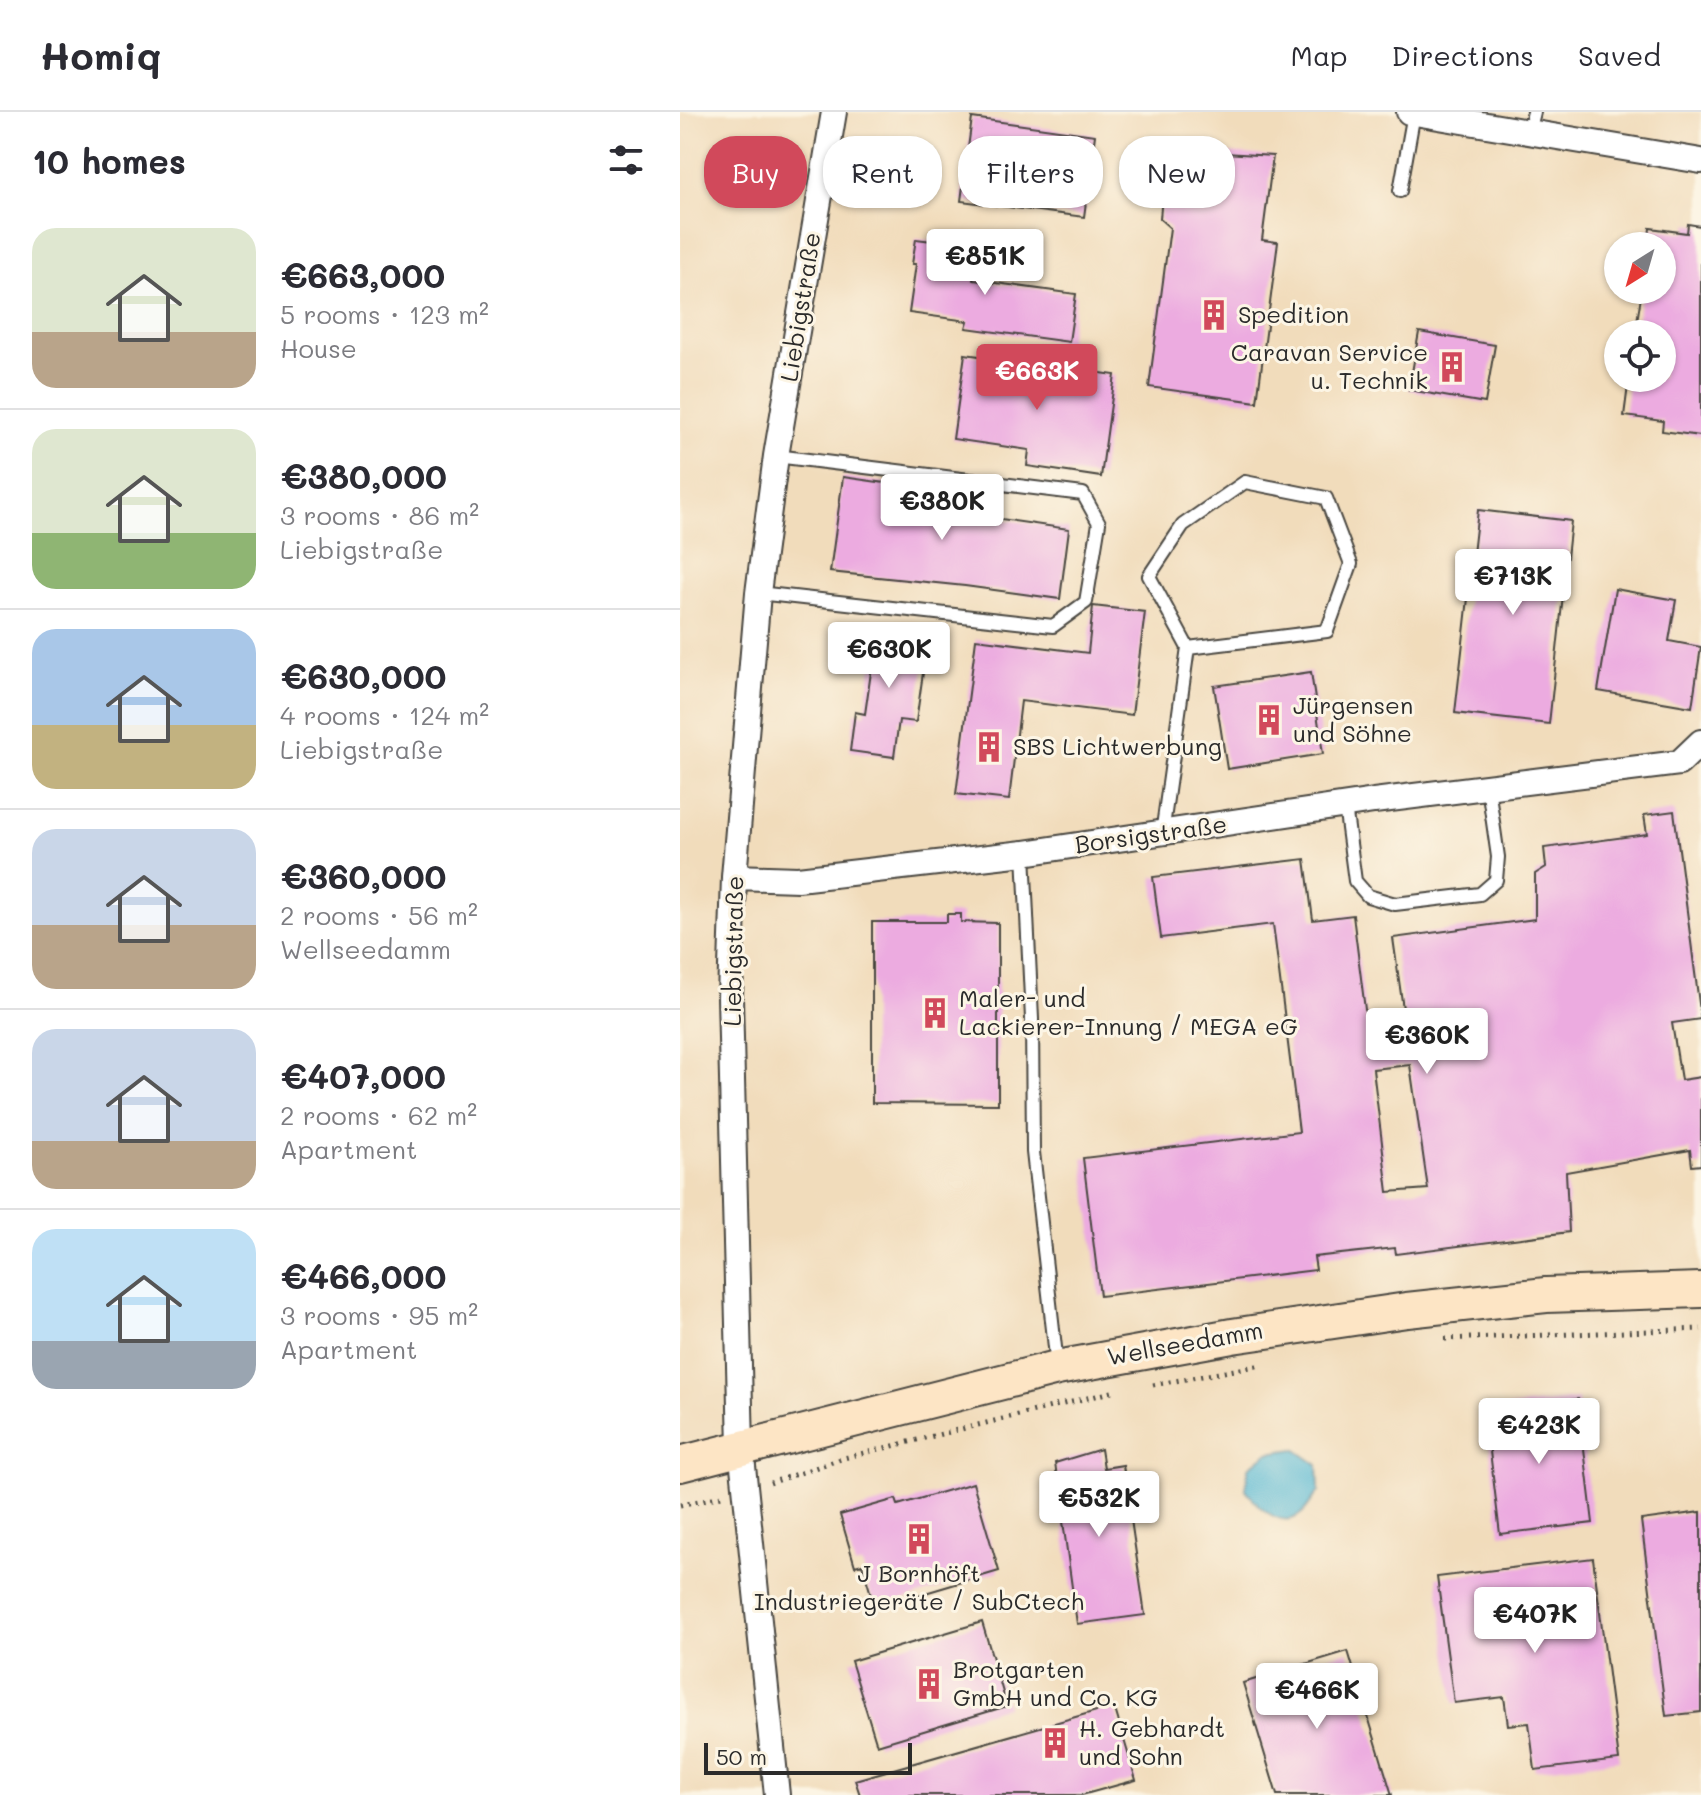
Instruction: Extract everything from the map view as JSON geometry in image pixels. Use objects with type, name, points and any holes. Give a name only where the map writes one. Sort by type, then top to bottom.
[{"type":"main road","name":"Wellseedamm","points":[[680,1464],[1057,1368],[1246,1333],[1407,1310],[1546,1295],[1701,1290]]},
{"type":"street","name":"Liebigstraße","points":[[777,1795],[741,1447],[730,997],[734,877],[758,593],[776,456],[834,112]]},
{"type":"street","points":[[1412,112],[1532,122],[1701,161]]},
{"type":"street","name":"Borsigstraße","points":[[734,877],[798,879],[1024,853],[1345,806],[1679,763],[1701,742]]},
{"type":"lane","points":[[1400,191],[1412,112]]},
{"type":"lane","points":[[758,593],[1053,626],[1086,602],[1099,523],[1083,494],[776,456]]},
{"type":"lane","points":[[1162,834],[1188,648],[1149,576],[1183,525],[1245,482],[1326,498],[1351,564],[1327,631],[1188,648]]},
{"type":"lane","points":[[1345,806],[1355,881],[1368,896],[1395,904],[1480,894],[1496,880],[1498,857],[1488,787]]},
{"type":"lane","points":[[1024,853],[1032,1019],[1033,1152],[1057,1368]]},
{"type":"path","points":[[1431,1340],[1701,1329]]},
{"type":"path","points":[[1143,1386],[1264,1365]]},
{"type":"path","points":[[680,1505],[745,1492],[844,1458],[1113,1392]]},
{"type":"water","points":[[1295,1449],[1318,1465],[1319,1491],[1305,1510],[1295,1518],[1286,1520],[1263,1509],[1245,1488],[1249,1467],[1268,1453]]},
{"type":"building","points":[[972,118],[1095,135],[1095,136],[970,136]]},
{"type":"building","name":"Spedition","points":[[1235,154],[1273,156],[1262,240],[1278,242],[1257,402],[1149,387],[1170,228],[1160,219],[1161,208],[1235,208]]},
{"type":"building","points":[[1015,208],[1085,208],[1084,217]]},
{"type":"building","points":[[1688,224],[1701,226],[1701,436],[1662,431],[1663,421],[1624,416],[1627,392],[1676,392],[1676,320],[1637,320],[1640,304],[1676,304],[1676,232],[1650,232],[1650,228],[1687,233]]},
{"type":"building","points":[[916,239],[941,242],[940,247],[977,251],[973,280],[1076,294],[1069,342],[966,328],[968,321],[909,313]]},
{"type":"building","name":"Caravan Service u. Technik","points":[[1419,332],[1495,345],[1485,403],[1409,390]]},
{"type":"building","points":[[965,354],[1115,375],[1101,477],[1027,466],[1029,450],[953,439]]},
{"type":"building","points":[[843,477],[948,492],[946,511],[1069,529],[1060,599],[830,572]]},
{"type":"building","points":[[1478,510],[1571,521],[1549,724],[1455,713]]},
{"type":"building","points":[[1615,589],[1676,600],[1669,641],[1701,647],[1692,707],[1598,691]]},
{"type":"building","points":[[1093,606],[1145,612],[1132,715],[1021,701],[1009,800],[956,794],[976,639],[1088,653]]},
{"type":"building","points":[[866,630],[928,638],[916,722],[899,720],[894,757],[850,751],[855,712],[865,714],[873,658],[864,656],[859,646],[861,635],[865,636]]},
{"type":"building","name":"Jürgensen und Söhne","points":[[1311,672],[1323,754],[1227,769],[1214,686]]},
{"type":"building","points":[[1674,811],[1701,1019],[1672,1023],[1681,1080],[1701,1077],[1701,1165],[1692,1166],[1690,1150],[1566,1172],[1569,1232],[1396,1254],[1395,1248],[1314,1257],[1316,1270],[1100,1296],[1083,1158],[1299,1132],[1273,924],[1161,938],[1153,877],[1305,859],[1313,920],[1353,915],[1369,1041],[1407,1037],[1393,938],[1535,919],[1535,874],[1546,867],[1544,848],[1647,834],[1644,815]],"holes":[[[1410,1065],[1428,1189],[1388,1192],[1373,1069]]]},
{"type":"building","name":"Maler- und Lackierer-Innung / MEGA eG","points":[[947,914],[961,914],[961,922],[998,923],[998,1104],[872,1103],[872,922],[947,922]]},
{"type":"building","points":[[1578,1399],[1593,1523],[1500,1534],[1485,1410]]},
{"type":"building","points":[[1101,1449],[1104,1468],[1123,1465],[1145,1615],[1077,1624],[1055,1463]]},
{"type":"building","name":"J Bornhöft Industriegeräte / SubCtech","points":[[973,1483],[999,1571],[875,1608],[862,1564],[855,1566],[840,1515],[896,1499],[898,1505]]},
{"type":"building","points":[[1701,1512],[1701,1712],[1666,1716],[1641,1520]]},
{"type":"building","points":[[1593,1558],[1619,1760],[1535,1770],[1529,1723],[1508,1725],[1504,1697],[1454,1703],[1437,1577]]},
{"type":"building","name":"Brotgarten GmbH und Co. KG","points":[[982,1622],[1007,1706],[877,1745],[851,1661]]},
{"type":"building","points":[[1348,1651],[1392,1795],[1277,1795],[1243,1683]]},
{"type":"building","name":"H. Gebhardt und Sohn","points":[[1114,1706],[1136,1780],[1082,1795],[860,1795],[855,1780]]},
{"type":"place","name":"Spedition","points":[[1214,315]]},
{"type":"place","name":"Caravan Service u. Technik","points":[[1452,367]]},
{"type":"place","name":"Jürgensen und Söhne","points":[[1269,720]]},
{"type":"place","name":"SBS Lichtwerbung","points":[[989,747]]},
{"type":"place","name":"Maler- und Lackierer-Innung / MEGA eG","points":[[935,1013]]},
{"type":"place","name":"J Bornhöft Industriegeräte / SubCtech","points":[[919,1539]]},
{"type":"place","name":"Brotgarten GmbH und Co. KG","points":[[929,1684]]},
{"type":"place","name":"H. Gebhardt und Sohn","points":[[1055,1743]]}]
